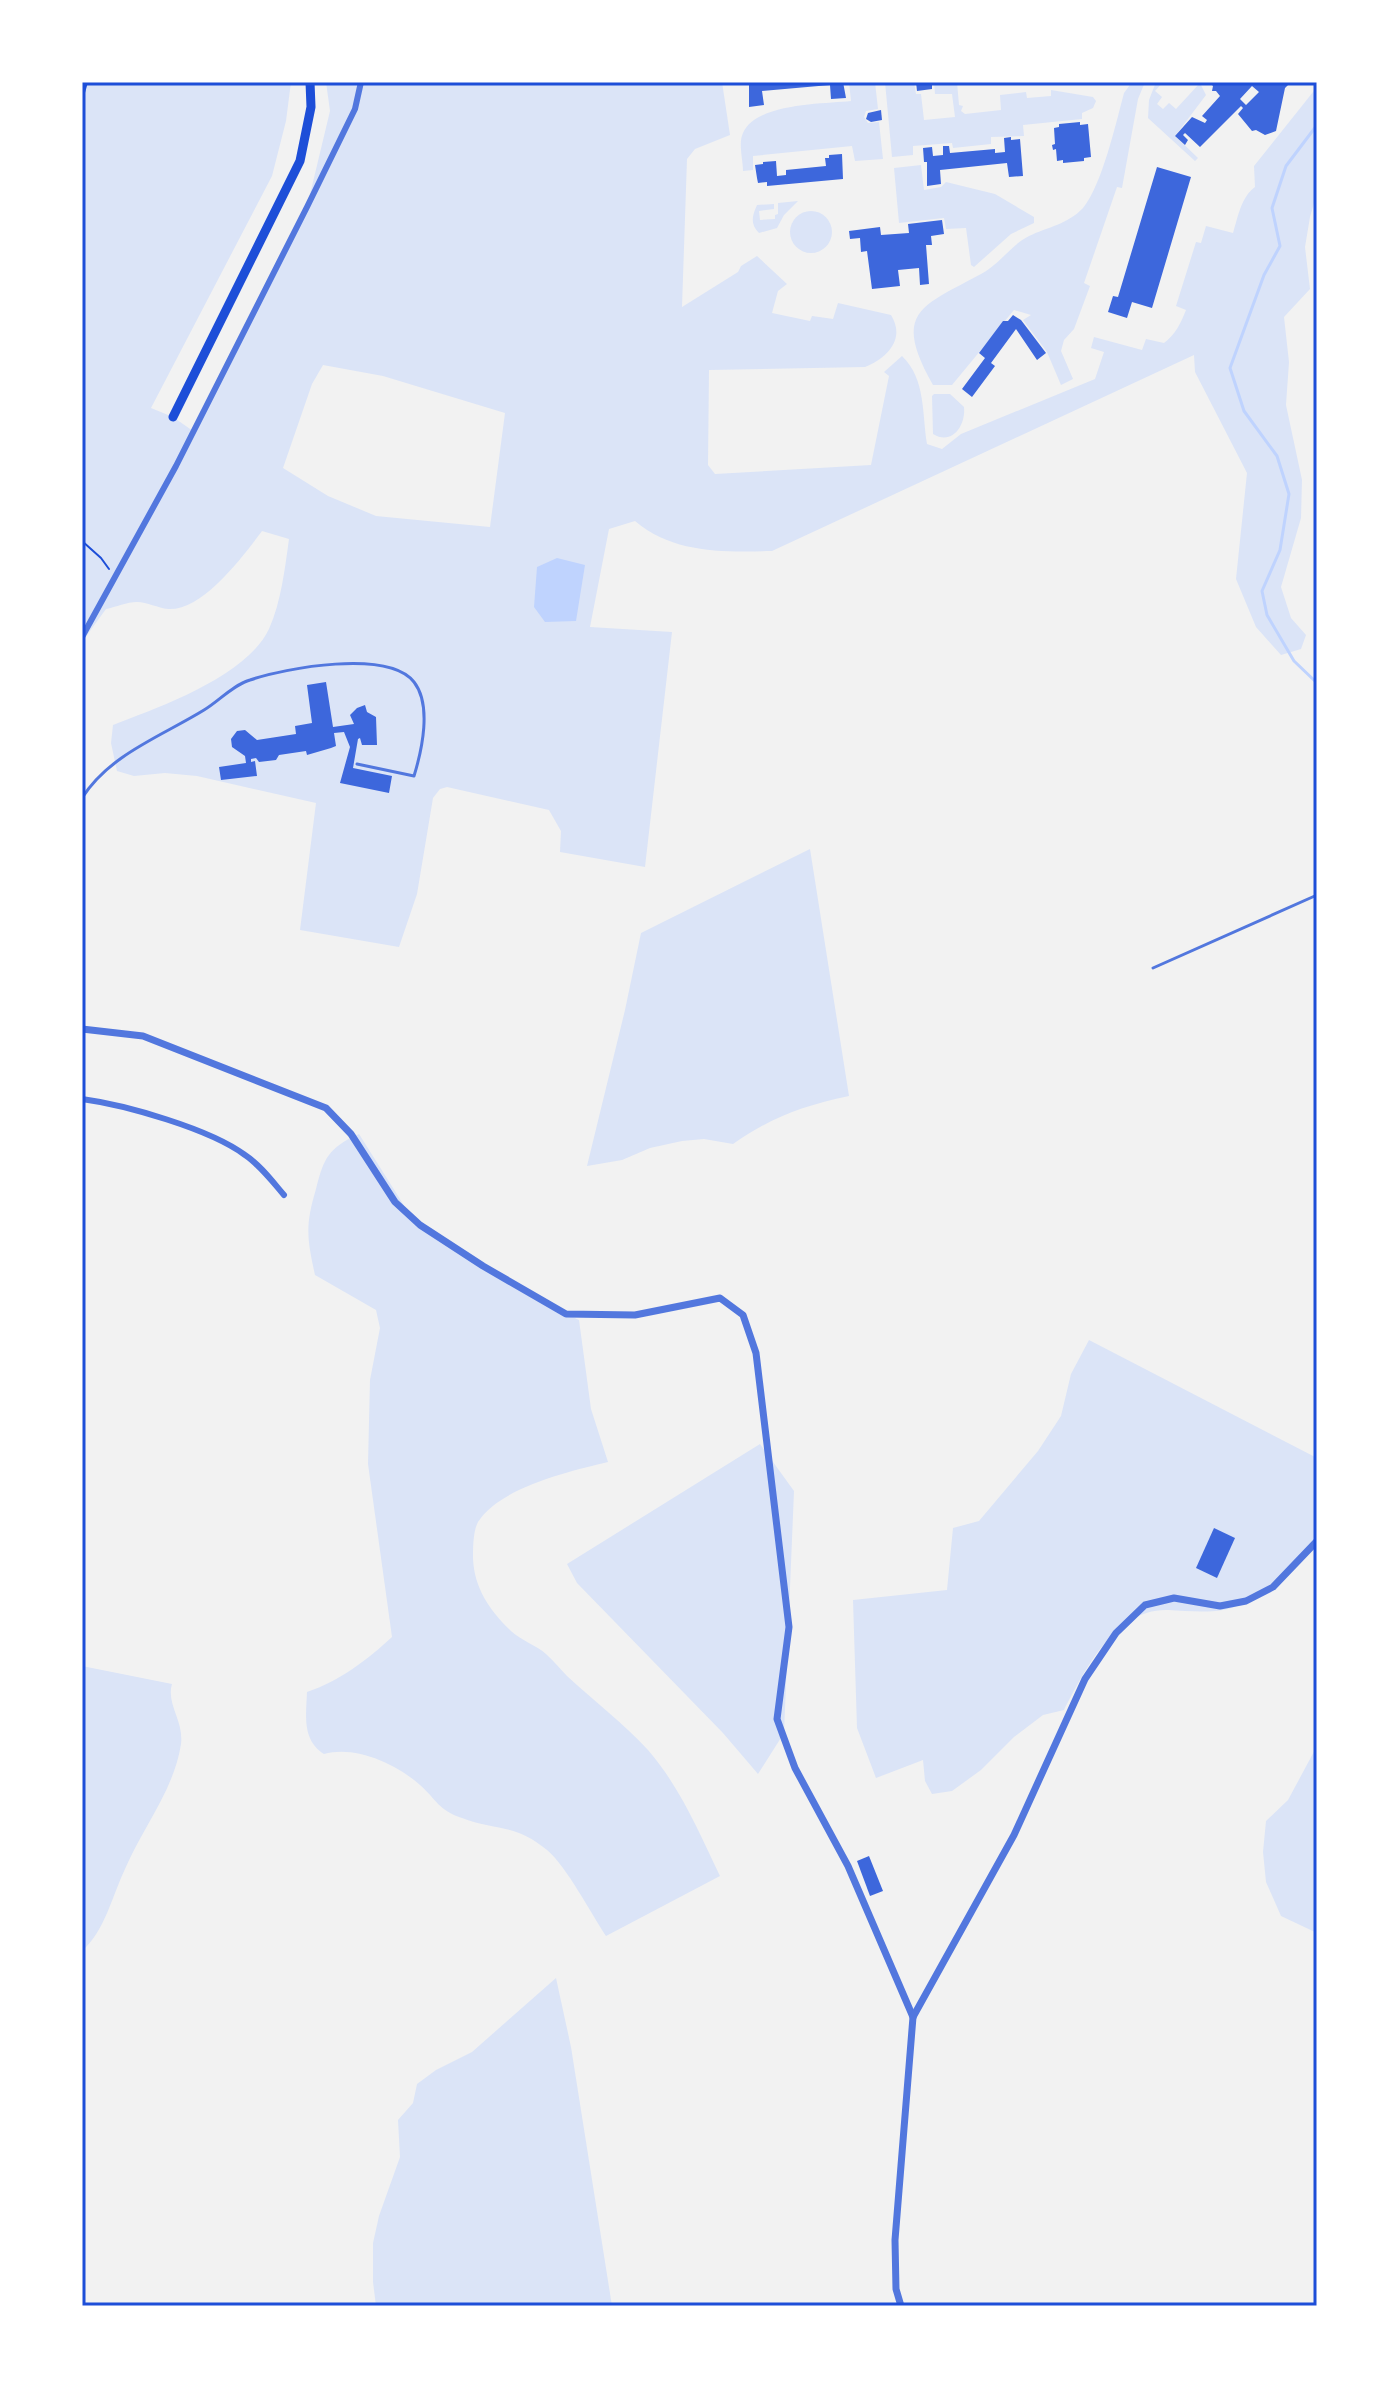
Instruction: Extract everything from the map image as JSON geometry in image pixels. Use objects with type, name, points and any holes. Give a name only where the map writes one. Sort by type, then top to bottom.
[{"type":"main road","points":[[173,417],[300,161],[311,107],[310,82]]},
{"type":"street","points":[[82,637],[176,466],[342,137],[355,109],[361,82]]},
{"type":"street","points":[[82,1029],[143,1036],[326,1108],[351,1134],[395,1202],[420,1225],[566,1314],[635,1315],[720,1298],[743,1315],[756,1353],[789,1627],[777,1719],[795,1768],[848,1866],[913,2017]]},
{"type":"street","points":[[82,1099],[131,1108],[226,1144],[248,1157],[284,1195]]},
{"type":"street","points":[[901,2306],[896,2289],[895,2240],[913,2017],[1014,1835],[1085,1679],[1116,1633],[1145,1605],[1174,1598],[1220,1606],[1246,1601],[1273,1587],[1317,1541]]},
{"type":"lane","points":[[82,798],[119,758],[206,709],[247,681],[312,667],[352,664],[378,665],[412,678],[420,690],[423,704],[419,759],[414,776],[357,764]]},
{"type":"lane","points":[[1153,968],[1317,895]]},
{"type":"path","points":[[82,100],[87,82]]},
{"type":"path","points":[[82,541],[115,575]]},
{"type":"shaded area","points":[[82,82],[291,82],[286,121],[272,176],[151,408],[173,417],[193,431],[307,207],[330,111],[326,82],[722,82],[730,135],[695,149],[687,159],[682,307],[738,272],[741,266],[757,256],[787,284],[778,291],[772,313],[810,321],[812,316],[833,319],[838,303],[891,315],[896,332],[887,353],[865,367],[709,370],[708,465],[715,474],[871,465],[889,376],[884,372],[902,356],[910,365],[919,386],[927,444],[942,449],[961,434],[1095,379],[1104,352],[1091,348],[1094,337],[1142,350],[1146,339],[1164,343],[1177,328],[1186,310],[1176,306],[1196,242],[1201,243],[1206,226],[1233,233],[1243,202],[1255,187],[1254,166],[1317,87],[1317,193],[1305,247],[1310,289],[1284,317],[1289,362],[1286,405],[1302,480],[1301,518],[1281,587],[1291,618],[1306,635],[1301,649],[1281,655],[1256,627],[1236,579],[1247,473],[1195,372],[1194,355],[772,551],[700,549],[666,540],[635,521],[609,529],[590,627],[672,632],[645,867],[560,852],[561,831],[549,810],[447,787],[440,789],[433,798],[417,894],[399,947],[300,930],[316,803],[197,776],[165,773],[134,776],[117,771],[111,743],[113,725],[200,688],[222,676],[258,646],[277,608],[289,539],[262,531],[221,580],[195,601],[168,609],[137,602],[106,609],[82,642]],"holes":[[[323,365],[383,376],[505,413],[490,527],[376,516],[328,496],[283,468],[312,384]]]},
{"type":"shaded area","points":[[849,82],[875,82],[878,109],[866,111],[864,117],[868,123],[879,122],[883,159],[855,161],[852,146],[753,156],[753,170],[743,171],[742,137],[750,123],[776,110],[851,101]]},
{"type":"shaded area","points":[[885,82],[914,82],[916,94],[921,94],[924,120],[955,117],[952,94],[935,94],[934,82],[957,82],[959,105],[963,106],[961,111],[965,114],[1001,110],[1000,95],[1026,92],[1027,98],[1051,96],[1051,90],[1093,97],[1096,101],[1093,108],[1082,113],[1082,119],[1023,125],[1024,136],[991,137],[991,144],[953,148],[952,143],[913,146],[913,155],[892,157]]},
{"type":"shaded area","points":[[1132,82],[1145,82],[1138,99],[1122,188],[1117,187],[1084,283],[1090,286],[1074,329],[1064,340],[1061,351],[1073,379],[1061,385],[1047,352],[1023,320],[1031,315],[1014,310],[952,385],[933,385],[915,342],[914,326],[919,314],[942,295],[988,270],[1029,236],[1064,222],[1083,208],[1096,185],[1124,93]]},
{"type":"shaded area","points":[[1156,82],[1163,82],[1155,91],[1162,97],[1157,104],[1163,109],[1169,103],[1176,109],[1200,83],[1206,95],[1175,136],[1198,158],[1195,161],[1148,118],[1149,100]]},
{"type":"shaded area","points":[[921,165],[924,190],[941,187],[946,182],[995,194],[1034,217],[1034,223],[1011,234],[974,267],[971,265],[966,228],[946,229],[944,218],[899,223],[894,168]]},
{"type":"shaded area","points":[[798,201],[784,215],[777,228],[759,233],[756,230],[753,220],[757,205],[774,204],[774,209],[759,211],[760,220],[775,219],[778,203]]},
{"type":"shaded area","points":[[811,211],[826,217],[832,232],[826,247],[811,253],[796,247],[790,232],[796,217]]},
{"type":"shaded area","points":[[934,394],[950,394],[964,407],[960,427],[952,435],[940,437],[933,434]]},
{"type":"shaded area","points":[[810,849],[849,1096],[788,1114],[733,1144],[704,1139],[682,1141],[650,1148],[622,1160],[587,1166],[641,933]]},
{"type":"shaded area","points":[[359,1134],[410,1215],[532,1298],[579,1320],[591,1409],[608,1462],[537,1482],[502,1499],[488,1510],[478,1522],[474,1535],[476,1579],[490,1607],[511,1631],[546,1654],[648,1750],[679,1795],[720,1876],[606,1936],[562,1867],[535,1841],[515,1831],[454,1815],[400,1770],[362,1754],[324,1754],[309,1735],[307,1692],[352,1669],[392,1637],[368,1464],[370,1380],[380,1328],[376,1310],[315,1275],[309,1241],[310,1213],[325,1162],[340,1144]]},
{"type":"shaded area","points":[[1089,1340],[1317,1458],[1317,1541],[1271,1583],[1233,1607],[1215,1611],[1149,1612],[1132,1619],[1117,1630],[1092,1660],[1064,1710],[1043,1715],[1014,1737],[981,1770],[952,1791],[932,1794],[925,1781],[923,1760],[876,1778],[857,1728],[853,1600],[947,1590],[953,1528],[979,1521],[1038,1451],[1061,1416],[1071,1374]]},
{"type":"shaded area","points":[[760,1444],[794,1491],[784,1733],[758,1774],[723,1733],[577,1583],[567,1564]]},
{"type":"shaded area","points":[[82,1666],[172,1684],[171,1699],[180,1728],[181,1744],[165,1793],[132,1853],[97,1934],[82,1951]]},
{"type":"shaded area","points":[[1317,1746],[1317,1933],[1281,1916],[1266,1882],[1263,1852],[1266,1821],[1288,1800]]},
{"type":"shaded area","points":[[556,1978],[571,2047],[612,2306],[376,2306],[373,2243],[400,2157],[398,2120],[413,2103],[417,2084],[436,2070],[472,2052]]},
{"type":"water","points":[[557,558],[585,565],[576,621],[545,622],[534,607],[537,567]]},
{"type":"building","points":[[749,82],[843,82],[846,98],[831,99],[830,85],[762,91],[764,105],[749,107]]},
{"type":"building","points":[[916,82],[932,82],[932,89],[917,91]]},
{"type":"building","points":[[1209,82],[1291,82],[1285,88],[1276,131],[1265,135],[1252,131],[1238,114],[1243,108],[1241,106],[1200,147],[1185,133],[1183,135],[1188,140],[1185,145],[1175,136],[1192,117],[1205,123],[1207,120],[1202,116],[1220,96],[1212,91],[1213,86]],"holes":[[[1252,86],[1259,92],[1246,105],[1240,99]]]},
{"type":"building","points":[[881,110],[882,120],[871,122],[866,119],[868,113]]},
{"type":"building","points":[[1080,122],[1080,125],[1088,124],[1091,157],[1084,158],[1084,161],[1057,161],[1056,149],[1053,150],[1052,145],[1055,144],[1054,128],[1059,124]]},
{"type":"building","points":[[1011,137],[1011,140],[1020,139],[1023,176],[1009,177],[1007,163],[940,170],[941,184],[927,186],[927,162],[924,162],[923,148],[932,147],[933,156],[943,155],[943,146],[949,146],[950,153],[995,149],[995,153],[1005,152],[1004,138]]},
{"type":"building","points":[[842,154],[843,179],[767,186],[767,182],[758,183],[755,165],[763,162],[776,161],[777,176],[786,175],[786,170],[826,166],[825,158],[829,155]]},
{"type":"building","points":[[1157,167],[1191,177],[1152,308],[1132,302],[1127,318],[1108,312],[1113,296],[1118,297]]},
{"type":"building","points":[[942,220],[944,234],[931,236],[932,245],[926,245],[929,284],[920,285],[919,268],[898,270],[900,286],[872,289],[867,251],[861,252],[860,238],[850,239],[849,231],[880,227],[881,235],[909,233],[908,224]]},
{"type":"building","points":[[1013,315],[1021,320],[1046,353],[1037,360],[1016,329],[991,363],[995,366],[972,397],[962,389],[985,358],[979,353],[1003,321],[1008,321]]},
{"type":"building","points":[[326,682],[333,727],[354,724],[350,715],[365,705],[367,712],[376,717],[377,745],[362,745],[358,739],[353,768],[392,776],[389,793],[340,783],[350,747],[344,732],[334,733],[336,746],[331,748],[307,755],[306,751],[279,755],[276,760],[259,762],[256,758],[251,759],[251,762],[255,761],[257,776],[221,780],[219,767],[246,763],[245,756],[232,747],[231,739],[237,731],[245,730],[257,740],[296,734],[295,726],[312,723],[307,685]]},
{"type":"building","points":[[1214,1528],[1235,1538],[1217,1578],[1196,1568]]},
{"type":"building","points":[[869,1856],[883,1891],[870,1896],[857,1861]]},
{"type":"waterway","points":[[1317,125],[1286,166],[1272,208],[1280,246],[1264,275],[1230,368],[1244,411],[1277,456],[1289,494],[1280,550],[1262,591],[1267,615],[1294,661],[1317,683]]}]
